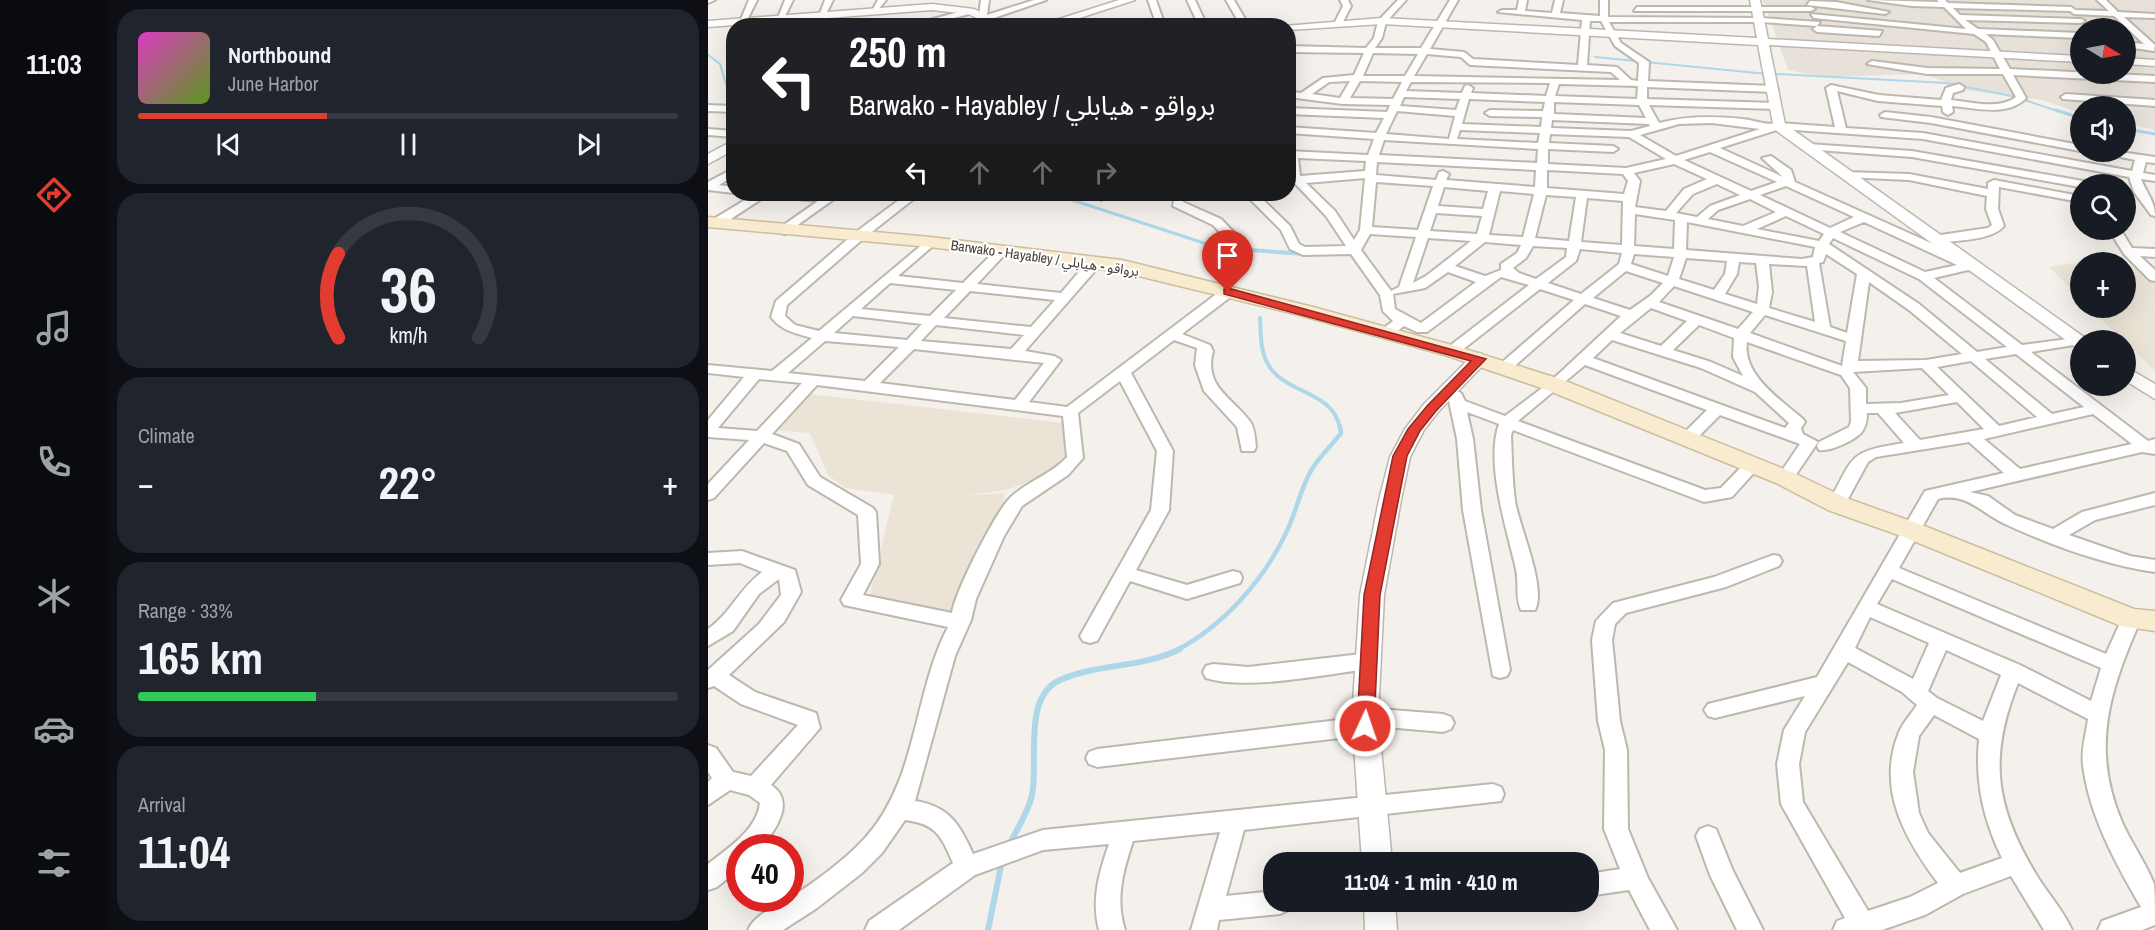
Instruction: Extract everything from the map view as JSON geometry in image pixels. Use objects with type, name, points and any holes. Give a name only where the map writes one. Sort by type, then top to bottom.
[{"type":"main road","name":"Barwako - Hayabley / برواقو - هيابلي","points":[[712,223],[930,242],[1095,262],[1153,273],[1452,351],[1555,385],[1785,478],[1837,504],[2143,620]]},
{"type":"street","points":[[744,18],[753,0]]},
{"type":"street","points":[[780,18],[789,0]]},
{"type":"street","points":[[822,14],[829,0]]},
{"type":"street","points":[[985,0],[994,18]]},
{"type":"street","points":[[996,18],[1020,3],[1042,0]]},
{"type":"street","points":[[1070,18],[1132,0]]},
{"type":"street","points":[[1152,0],[1158,18]]},
{"type":"street","points":[[1191,0],[1199,18]]},
{"type":"street","points":[[1230,0],[1240,18]]},
{"type":"street","points":[[1339,22],[1347,6],[1344,0]]},
{"type":"street","points":[[1343,101],[1366,63],[1369,49],[1378,38],[1382,21],[1402,0]]},
{"type":"street","points":[[1355,250],[1366,230],[1372,159],[1380,136],[1407,80],[1454,0]]},
{"type":"street","points":[[1520,13],[1523,0]]},
{"type":"street","points":[[1556,15],[1559,0]]},
{"type":"street","points":[[1604,0],[1604,19],[1610,33],[1623,49],[1642,59],[1645,84],[1642,100],[1654,124]]},
{"type":"street","points":[[1872,0],[1943,2],[2155,16]]},
{"type":"street","points":[[2028,0],[2065,34]]},
{"type":"street","points":[[2063,0],[2079,18]]},
{"type":"street","points":[[2101,0],[2153,45]]},
{"type":"street","points":[[1840,130],[1829,89],[1850,90],[1878,98],[1946,101],[2000,107],[2012,105],[2021,98],[1989,40],[1966,25],[1943,2]]},
{"type":"street","points":[[780,18],[880,5],[915,3],[950,4],[991,18]]},
{"type":"street","points":[[1642,20],[1635,4],[1813,13],[1940,37],[1958,37],[1957,31],[2070,34]]},
{"type":"street","points":[[1497,27],[1500,9],[1520,13],[1642,20],[1758,9],[1813,13],[1836,4],[1891,12]]},
{"type":"street","points":[[2147,8],[2155,16]]},
{"type":"street","points":[[1758,9],[1773,88],[1776,127]]},
{"type":"street","points":[[942,18],[970,11]]},
{"type":"street","points":[[1813,13],[1822,44]]},
{"type":"street","points":[[1582,68],[1586,17]]},
{"type":"street","points":[[1918,17],[1966,25]]},
{"type":"street","points":[[1958,17],[2070,21]]},
{"type":"street","points":[[1296,26],[1382,21],[2070,59]]},
{"type":"street","points":[[708,24],[726,23]]},
{"type":"street","points":[[2136,45],[2153,45]]},
{"type":"street","points":[[1891,48],[1900,65],[1906,69],[2070,75]]},
{"type":"street","points":[[1296,49],[1424,51],[1464,55],[1470,62],[1614,69],[1628,83]]},
{"type":"street","points":[[1939,51],[1949,70]]},
{"type":"street","points":[[2136,62],[2155,63]]},
{"type":"street","points":[[1872,64],[1900,65]]},
{"type":"street","points":[[2052,75],[2066,97],[2063,111]]},
{"type":"street","points":[[1305,95],[1326,80],[1358,78],[1773,88]]},
{"type":"street","points":[[1406,287],[1467,96],[1469,79]]},
{"type":"street","points":[[2147,93],[2155,79]]},
{"type":"street","points":[[2136,80],[2147,93]]},
{"type":"street","points":[[1514,276],[1506,267],[1522,255],[1528,241],[1541,191],[1543,147],[1550,98],[1556,81]]},
{"type":"street","points":[[2105,84],[2114,96]]},
{"type":"street","points":[[2122,84],[2147,93]]},
{"type":"street","points":[[1949,116],[1946,101],[1949,90],[1958,90],[1959,87]]},
{"type":"street","points":[[1296,94],[1460,113]]},
{"type":"street","points":[[1296,111],[1395,105],[1467,96],[1775,106]]},
{"type":"street","points":[[2066,97],[2070,97]]},
{"type":"street","points":[[1878,98],[1891,133]]},
{"type":"street","points":[[708,108],[726,109]]},
{"type":"street","points":[[1490,113],[1654,124],[1712,120],[1756,123],[1776,127],[1891,133],[1932,138],[2134,174],[2139,171],[2141,158]]},
{"type":"street","points":[[1931,120],[1935,114],[1982,115]]},
{"type":"street","points":[[1886,115],[1931,120],[2070,146]]},
{"type":"street","points":[[1632,135],[1654,124]]},
{"type":"street","points":[[1456,127],[1632,135],[1675,160],[1924,276],[2152,448]]},
{"type":"street","points":[[1296,154],[1626,171],[1675,160],[1776,127],[1808,147],[2070,335]]},
{"type":"street","points":[[1296,130],[1451,142],[1613,149]]},
{"type":"street","points":[[708,132],[726,133]]},
{"type":"street","points":[[1808,147],[1912,154],[2070,181]]},
{"type":"street","points":[[712,155],[726,148]]},
{"type":"street","points":[[1711,148],[1973,267]]},
{"type":"street","points":[[1909,177],[1912,154]]},
{"type":"street","points":[[2136,157],[2155,160]]},
{"type":"street","points":[[1699,221],[1708,211],[1790,181],[1790,176],[1767,159]]},
{"type":"street","points":[[1951,184],[1959,161]]},
{"type":"street","points":[[2076,164],[2080,174]]},
{"type":"street","points":[[1505,367],[1624,266],[1628,249],[1630,204],[1634,181],[1626,171]]},
{"type":"street","points":[[2136,174],[2155,178]]},
{"type":"street","points":[[1847,175],[1909,177],[1992,193]]},
{"type":"street","points":[[708,187],[726,176]]},
{"type":"street","points":[[1297,180],[1371,176],[1582,195],[1822,245],[1864,271],[1914,307],[2050,420]]},
{"type":"street","points":[[2136,177],[2155,212]]},
{"type":"street","points":[[1297,180],[1331,214],[1371,277],[1387,295],[1386,306],[1389,314],[1422,328],[1499,273],[1631,315]]},
{"type":"street","points":[[1528,604],[1526,572],[1508,502],[1502,442],[1508,422],[1555,385],[1608,334],[1672,282],[1677,271],[1680,253],[1675,216],[1681,195],[1690,188],[1717,180]]},
{"type":"street","points":[[1938,239],[1992,231],[1998,226],[1992,209],[1994,183],[2070,197]]},
{"type":"street","points":[[708,187],[726,189]]},
{"type":"street","points":[[1387,295],[1406,287],[1420,285],[1448,268],[1482,238],[1495,187]]},
{"type":"street","points":[[1452,351],[1572,258],[1582,195]]},
{"type":"street","points":[[712,223],[750,201]]},
{"type":"street","points":[[785,230],[826,201]]},
{"type":"street","points":[[905,201],[860,235],[781,304],[778,316],[782,323],[790,328],[822,336],[1015,354],[1054,360],[1019,405]]},
{"type":"street","points":[[1178,201],[1177,204],[1217,222],[1242,248]]},
{"type":"street","points":[[1258,201],[1276,218],[1294,246],[1309,251],[1355,250]]},
{"type":"street","points":[[1431,209],[1488,213]]},
{"type":"street","points":[[1744,230],[1785,212]]},
{"type":"street","points":[[1366,230],[1813,263],[1819,259],[1822,245],[1831,232],[1863,218]]},
{"type":"street","points":[[2121,240],[2128,251],[2155,277]]},
{"type":"street","points":[[776,376],[930,242]]},
{"type":"street","points":[[2128,251],[2155,253]]},
{"type":"street","points":[[869,386],[1002,252]]},
{"type":"street","points":[[1717,296],[1731,274],[1734,257]]},
{"type":"street","points":[[1758,389],[1745,369],[1740,354],[1742,334],[1761,311],[1766,292],[1762,260]]},
{"type":"street","points":[[1015,354],[1095,262]]},
{"type":"street","points":[[1813,263],[1823,329]]},
{"type":"street","points":[[1624,266],[1853,339]]},
{"type":"street","points":[[1924,276],[1973,267]]},
{"type":"street","points":[[1448,268],[1486,281]]},
{"type":"street","points":[[1825,446],[1855,430],[1859,422],[1858,388],[1848,369],[1864,271]]},
{"type":"street","points":[[888,279],[1065,297]]},
{"type":"street","points":[[708,369],[869,386],[1070,412],[1228,292]]},
{"type":"street","points":[[1649,303],[1848,369],[1926,364],[2070,342]]},
{"type":"street","points":[[852,312],[1034,332]]},
{"type":"street","points":[[1664,351],[1697,319]]},
{"type":"street","points":[[1386,333],[1403,320]]},
{"type":"street","points":[[1608,334],[1717,369],[1758,389],[1797,422],[1793,428],[1795,435]]},
{"type":"street","points":[[1172,335],[1203,345],[1206,351],[1202,364],[1212,391],[1245,426],[1248,447]]},
{"type":"street","points":[[1376,852],[1365,721],[1372,595],[1400,456],[1414,429],[1456,394],[1480,359]]},
{"type":"street","points":[[1582,359],[1810,442],[1785,478]]},
{"type":"street","points":[[1926,364],[1996,432]]},
{"type":"street","points":[[1090,636],[1160,510],[1163,496],[1164,451],[1124,372]]},
{"type":"street","points":[[709,427],[755,374]]},
{"type":"street","points":[[708,494],[813,380]]},
{"type":"street","points":[[2136,380],[2155,393]]},
{"type":"street","points":[[1456,394],[1508,422],[1634,472],[1704,496],[1726,494],[1752,465]]},
{"type":"street","points":[[1456,394],[1465,439],[1472,510],[1500,670]]},
{"type":"street","points":[[1859,409],[1901,408],[1960,398]]},
{"type":"street","points":[[1837,504],[1861,459],[1883,450],[1917,447],[1972,437],[2098,408]]},
{"type":"street","points":[[1687,439],[1717,409]]},
{"type":"street","points":[[1883,409],[1917,447]]},
{"type":"street","points":[[760,930],[842,877],[869,852],[900,809],[914,776],[932,697],[960,622],[966,598],[1009,509],[1027,493],[1067,468],[1075,458],[1070,412]]},
{"type":"street","points":[[709,427],[762,436],[793,448],[814,481],[867,512],[870,564],[851,600],[960,622]]},
{"type":"street","points":[[1972,437],[2016,475]]},
{"type":"street","points":[[2015,864],[1954,886],[1916,907],[1858,928],[1792,804],[1788,764],[1795,730],[1844,651],[1865,607],[1890,571],[1931,495],[1942,490],[2152,448]]},
{"type":"street","points":[[1942,490],[1982,500],[2009,519],[2056,537],[2114,557],[2155,566]]},
{"type":"street","points":[[2056,537],[2065,526],[2085,518],[2155,499]]},
{"type":"street","points":[[708,559],[742,557],[788,575],[792,588],[789,600],[780,614],[711,678],[748,698],[803,715],[808,719],[809,728],[755,787]]},
{"type":"street","points":[[1664,930],[1636,878],[1617,828],[1616,750],[1609,721],[1602,640],[1606,621],[1620,608],[1719,582],[1773,561]]},
{"type":"street","points":[[708,639],[726,626],[752,589],[778,570]]},
{"type":"street","points":[[1890,571],[2111,664]]},
{"type":"street","points":[[1125,573],[1187,592],[1233,579]]},
{"type":"street","points":[[1865,607],[2013,671],[2097,714]]},
{"type":"street","points":[[2143,620],[2111,664],[2097,714],[2093,763],[2101,796],[2138,879],[2155,908]]},
{"type":"street","points":[[1940,640],[1924,699],[1909,734],[1902,772],[1908,813],[1920,840],[1954,886]]},
{"type":"street","points":[[1844,651],[1924,699],[1990,734]]},
{"type":"street","points":[[1213,672],[1248,675],[1370,661]]},
{"type":"street","points":[[2013,671],[1990,734],[1986,769],[1998,826],[2015,864],[2059,930]]},
{"type":"street","points":[[1715,710],[1822,684]]},
{"type":"street","points":[[1097,758],[1365,721],[1443,723]]},
{"type":"street","points":[[708,753],[726,780],[755,787],[772,798],[773,807],[757,834]]},
{"type":"street","points":[[708,795],[726,780]]},
{"type":"street","points":[[878,930],[967,867],[1043,840],[1493,794]]},
{"type":"street","points":[[900,809],[934,816],[940,821],[952,837],[967,867]]},
{"type":"street","points":[[1235,819],[1206,920],[1263,906]]},
{"type":"street","points":[[1112,930],[1108,904],[1110,877],[1125,830]]},
{"type":"street","points":[[1708,836],[1722,875],[1750,930]]},
{"type":"street","points":[[708,879],[726,864]]},
{"type":"street","points":[[1599,883],[1636,878]]},
{"type":"street","points":[[1380,912],[1381,930]]},
{"type":"street","points":[[2111,930],[2155,913]]},
{"type":"shaded area","points":[[1763,0],[2155,0],[2155,130],[2136,125],[2136,96],[2070,96],[2070,110],[2042,100],[1967,90],[1925,74],[1822,77],[1788,70]]},
{"type":"shaded area","points":[[2070,264],[2070,288],[2049,267]]},
{"type":"shaded area","points":[[2136,270],[2155,282],[2155,371],[2136,353],[2136,330],[2113,330],[2100,318],[2136,318]]},
{"type":"shaded area","points":[[809,394],[1064,423],[1067,459],[1051,474],[1006,490],[964,496],[1004,493],[1005,515],[959,613],[869,598],[894,495],[845,488],[828,475],[810,433],[772,430]]},
{"type":"waterway","points":[[708,55],[720,64],[726,84]]},
{"type":"waterway","points":[[1595,57],[1757,73],[1946,83],[2016,97],[2060,112]]},
{"type":"waterway","points":[[2056,110],[2070,115]]},
{"type":"waterway","points":[[2136,131],[2155,134]]},
{"type":"waterway","points":[[1075,201],[1210,245],[1250,250]]},
{"type":"waterway","points":[[1250,250],[1305,254]]},
{"type":"waterway","points":[[1313,254],[1332,254]]},
{"type":"waterway","points":[[1260,318],[1262,348],[1268,364],[1285,382],[1328,406],[1335,415],[1340,428]]},
{"type":"waterway","points":[[1177,650],[1226,615],[1266,568],[1286,533],[1312,469],[1341,433],[1340,426]]},
{"type":"waterway","points":[[1009,845],[1025,815],[1032,795],[1036,715],[1048,688],[1060,680],[1075,675],[1151,659],[1180,649]]},
{"type":"waterway","points":[[988,930],[1002,861]]},
{"type":"route","points":[[1228,292],[1480,359],[1431,408],[1414,429],[1400,456],[1372,595],[1365,726]]}]
